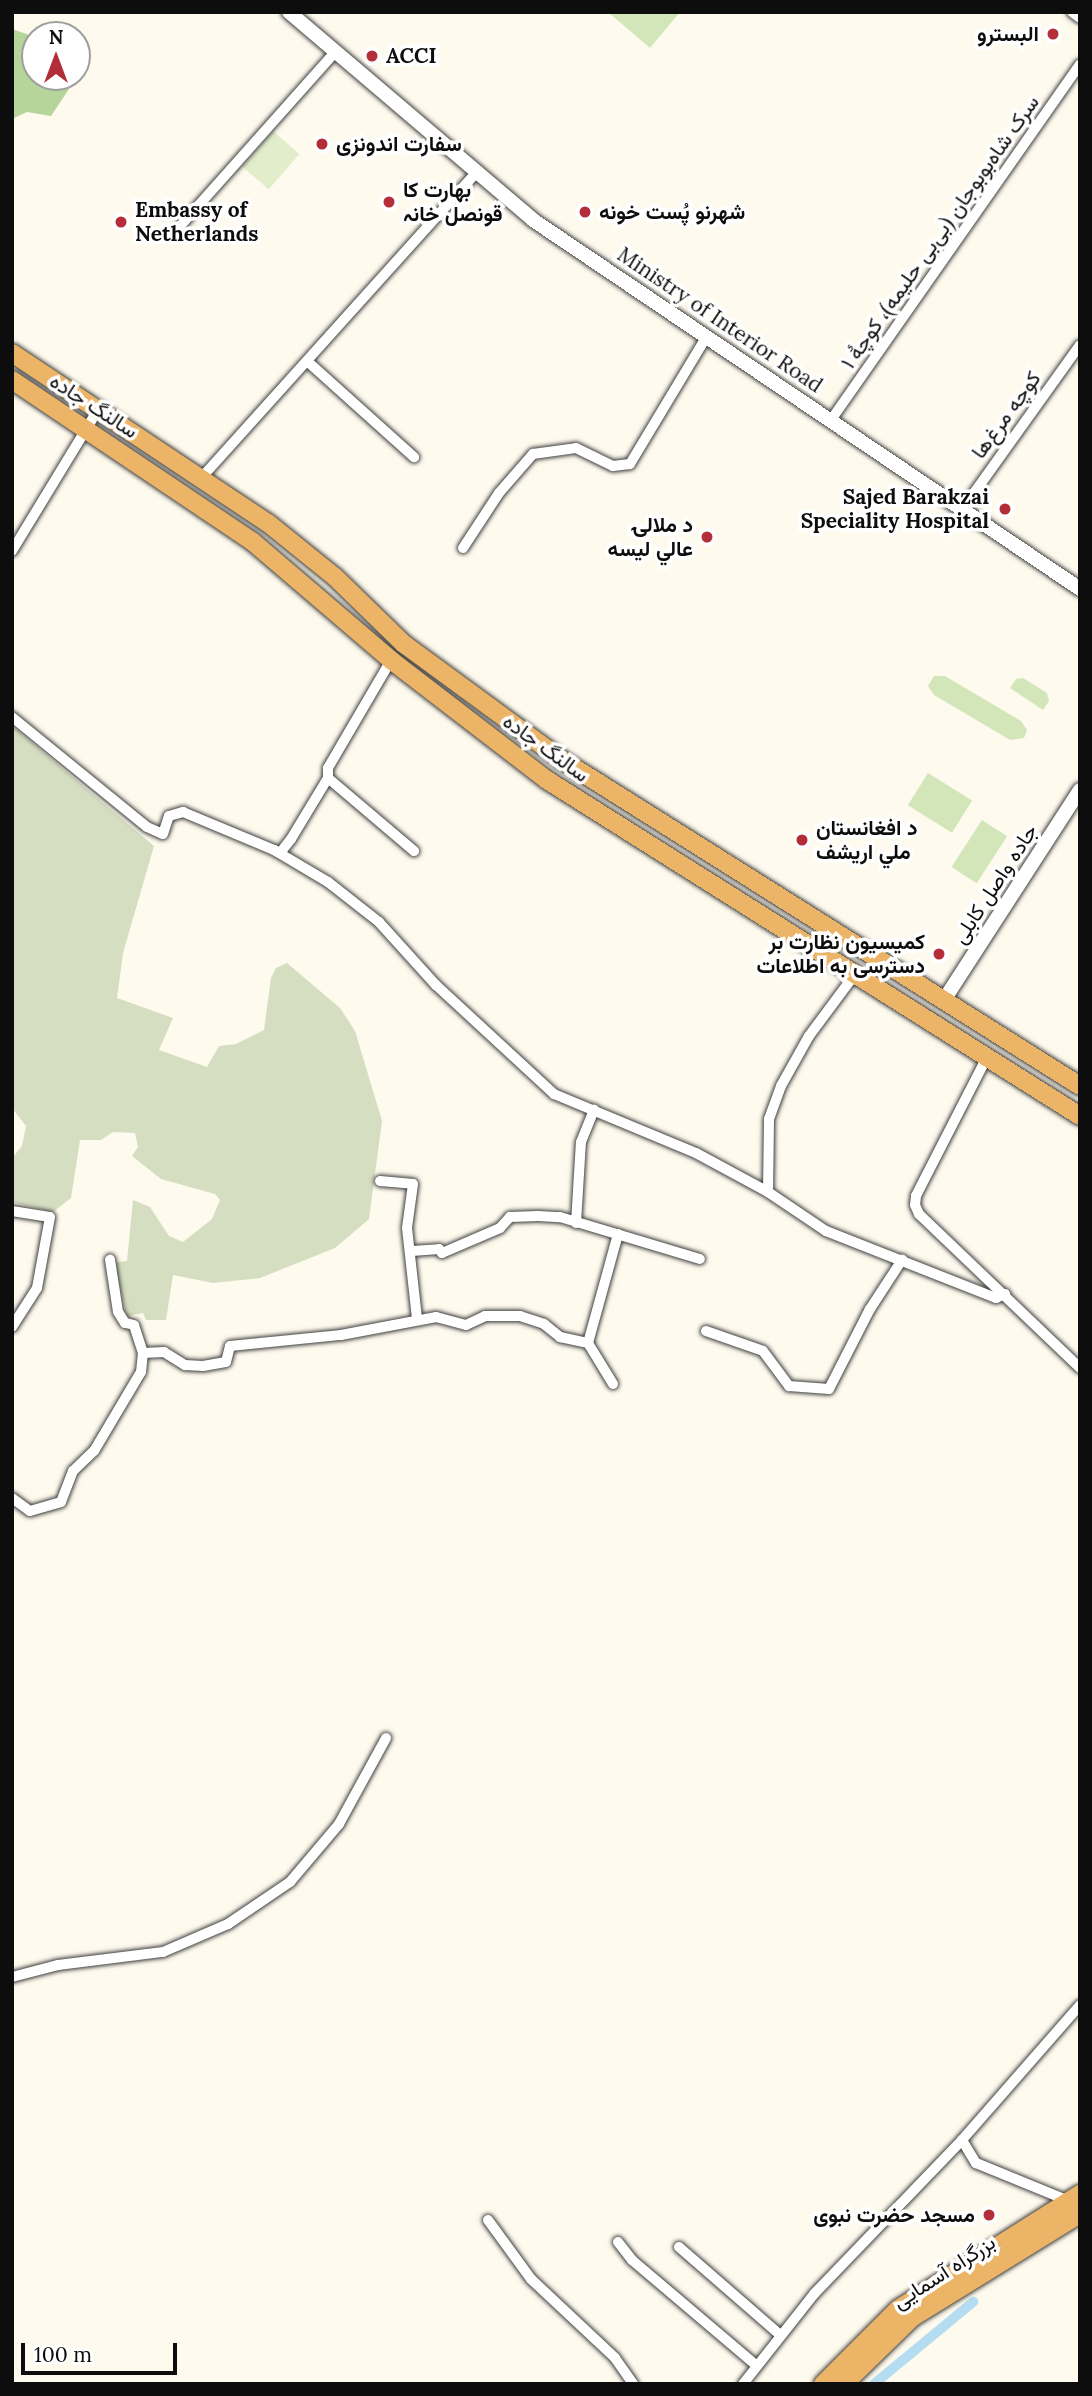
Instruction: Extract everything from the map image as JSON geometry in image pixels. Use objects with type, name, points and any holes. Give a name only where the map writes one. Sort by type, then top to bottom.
[{"type":"highway","name":"سالنگ جاده","points":[[12,353],[203,476],[335,577],[416,652],[562,760],[1080,1086]]},
{"type":"highway","name":"سالنگ جاده","points":[[14,386],[86,427],[253,542],[391,660],[547,780],[1080,1116]]},
{"type":"highway","points":[[695,874],[709,852]]},
{"type":"highway","name":"بزرگراه آسمایی","points":[[823,2384],[898,2309],[1076,2203]]},
{"type":"highway","name":"بزرگراه آسمایی","points":[[844,2384],[913,2317],[1076,2203]]},
{"type":"street","name":"Ministry of Interior Road","points":[[289,12],[533,220],[964,507],[1080,589]]},
{"type":"street","points":[[1072,12],[1080,18]]},
{"type":"street","points":[[173,234],[336,51]]},
{"type":"street","name":"سرک شاه‌بوبوجان (بی‌بی حلیمه)، کوچۀ ۱","points":[[831,420],[1080,65]]},
{"type":"street","points":[[203,476],[478,171]]},
{"type":"street","points":[[463,548],[499,493],[533,454],[576,448],[613,466],[630,464],[707,336]]},
{"type":"street","name":"کوچه مرغ‌ها","points":[[964,507],[1080,345]]},
{"type":"street","points":[[307,361],[414,457]]},
{"type":"street","points":[[12,551],[99,408]]},
{"type":"street","points":[[12,717],[147,827],[163,834],[169,816],[183,812],[280,853],[328,778],[328,768],[391,660]]},
{"type":"street","points":[[328,778],[414,851]]},
{"type":"street","name":"جاده واصل کابلی","points":[[944,1000],[1080,790]]},
{"type":"street","points":[[274,850],[328,882],[379,922],[436,985],[554,1094],[696,1153],[768,1192],[826,1231],[996,1298],[1006,1294]]},
{"type":"street","points":[[768,1192],[769,1119],[781,1086],[809,1036],[855,974]]},
{"type":"street","points":[[987,1057],[916,1196],[915,1205],[919,1214],[1075,1359],[1080,1368]]},
{"type":"street","points":[[576,1223],[581,1142],[594,1110]]},
{"type":"street","points":[[380,1181],[413,1184],[407,1228],[412,1251],[417,1319]]},
{"type":"street","points":[[12,1211],[50,1217],[37,1288],[12,1327]]},
{"type":"street","points":[[412,1251],[439,1249],[442,1253],[500,1227],[510,1217],[560,1217],[700,1259]]},
{"type":"street","points":[[613,1384],[588,1343],[618,1234]]},
{"type":"street","points":[[12,1498],[30,1511],[61,1502],[74,1471],[94,1451],[141,1372],[143,1353],[134,1325],[125,1323],[118,1312],[110,1260]]},
{"type":"street","points":[[706,1331],[763,1351],[789,1386],[829,1389],[902,1260]]},
{"type":"street","points":[[143,1353],[164,1352],[185,1365],[203,1366],[226,1362],[230,1346],[341,1335],[436,1317],[466,1325],[485,1316],[520,1316],[544,1324],[559,1337],[588,1343]]},
{"type":"street","points":[[12,1977],[58,1965],[163,1952],[228,1924],[290,1882],[339,1824],[386,1738]]},
{"type":"street","points":[[743,2384],[779,2333],[962,2140],[1080,2005]]},
{"type":"street","points":[[962,2140],[976,2163],[1076,2203]]},
{"type":"street","points":[[488,2220],[531,2279],[615,2358],[633,2384]]},
{"type":"street","points":[[618,2242],[632,2260],[756,2365]]},
{"type":"street","points":[[679,2246],[779,2333]]},
{"type":"green space","points":[[608,12],[680,12],[650,48]]},
{"type":"green space","points":[[12,29],[21,32],[21,91],[68,91],[51,116],[27,112],[12,119]]},
{"type":"green space","points":[[273,131],[299,154],[269,189],[242,166]]},
{"type":"green space","points":[[934,676],[945,676],[1021,721],[1027,730],[1024,738],[1010,740],[934,695],[928,686]]},
{"type":"green space","points":[[1023,678],[1047,693],[1049,701],[1043,710],[1010,688],[1016,679]]},
{"type":"green space","points":[[12,726],[154,846],[123,953],[117,998],[173,1018],[159,1050],[207,1067],[219,1046],[236,1044],[264,1030],[271,978],[276,968],[287,963],[340,1008],[355,1031],[382,1121],[369,1219],[335,1248],[260,1278],[213,1283],[173,1275],[166,1320],[146,1320],[143,1313],[127,1316],[115,1269],[117,1262],[127,1261],[133,1200],[150,1207],[169,1236],[183,1242],[212,1219],[220,1200],[215,1194],[161,1179],[132,1156],[138,1147],[135,1133],[113,1132],[101,1140],[80,1140],[71,1198],[53,1212],[12,1202],[12,1158],[22,1146],[26,1126],[12,1108]]},
{"type":"green space","points":[[928,773],[972,801],[952,833],[908,805]]},
{"type":"green space","points":[[982,820],[1007,836],[977,883],[952,867]]},
{"type":"waterway","points":[[874,2384],[973,2302]]},
{"type":"place","name":"البسترو","points":[[1053,34]]},
{"type":"place","name":"ACCI","points":[[372,56]]},
{"type":"place","name":"سفارت اندونزی","points":[[322,144]]},
{"type":"place","name":"بھارت کا قونصل خانہ","points":[[389,202]]},
{"type":"place","name":"شهرنو پُست خونه","points":[[585,212]]},
{"type":"place","name":"Embassy of Netherlands","points":[[121,222]]},
{"type":"place","name":"Sajed Barakzai Speciality Hospital","points":[[1005,509]]},
{"type":"place","name":"د ملالۍ عالي لیسه","points":[[707,537]]},
{"type":"place","name":"د افغانستان ملي اریشف","points":[[802,840]]},
{"type":"place","name":"کمیسیون نظارت بر دسترسی به اطلاعات","points":[[939,954]]},
{"type":"place","name":"مسجد حضرت نبوی","points":[[989,2215]]}]
